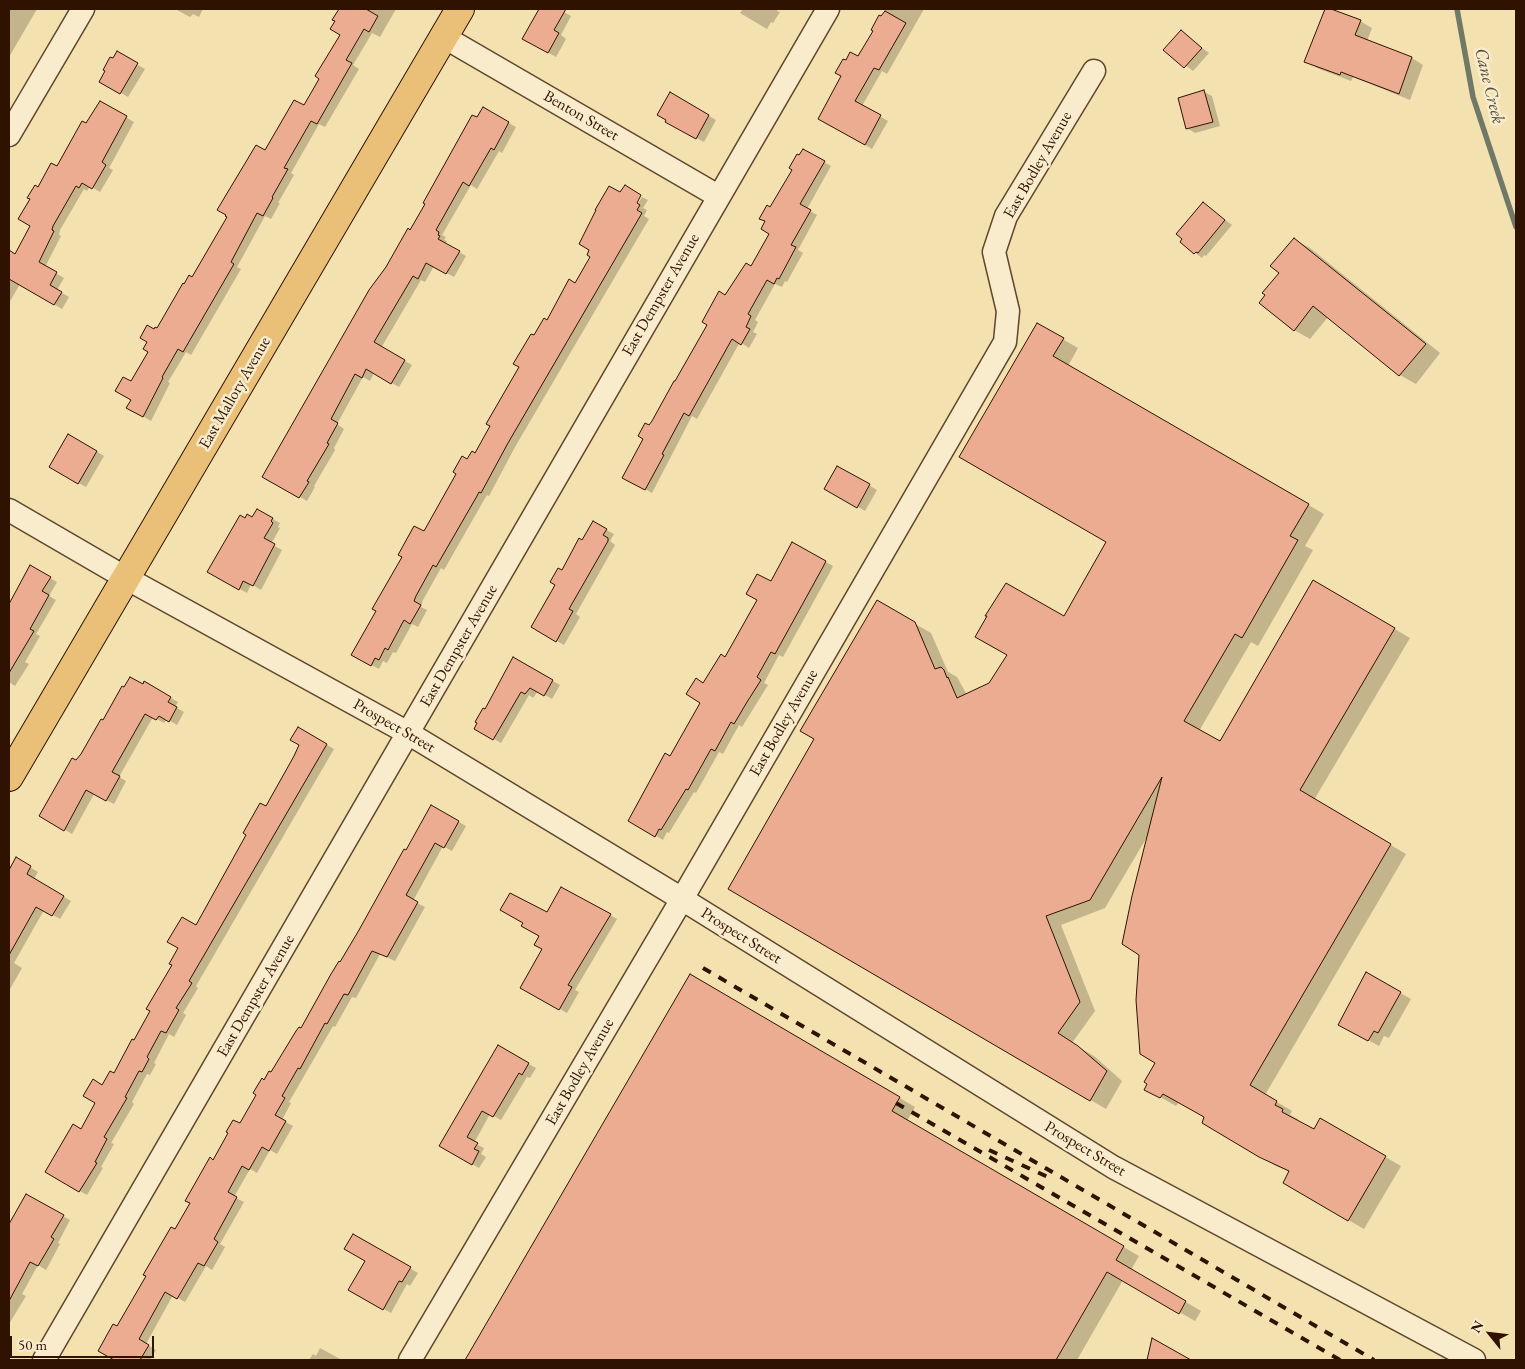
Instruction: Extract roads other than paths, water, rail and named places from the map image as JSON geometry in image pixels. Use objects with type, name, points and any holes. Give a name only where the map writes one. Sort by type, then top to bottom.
[{"type":"main road","name":"East Mallory Avenue","points":[[9,777],[460,9]]},
{"type":"street","points":[[9,135],[83,9]]},
{"type":"street","name":"East Dempster Avenue","points":[[44,1360],[828,9]]},
{"type":"street","name":"Benton Street","points":[[444,37],[718,196]]},
{"type":"street","name":"East Bodley Avenue","points":[[410,1360],[682,899],[1005,342],[1008,310],[994,252],[1006,216],[1094,71]]},
{"type":"street","name":"Prospect Street","points":[[9,510],[126,578],[408,733],[682,899],[1113,1167],[1474,1360]]},
{"type":"waterway","name":"Cane Creek","points":[[1457,9],[1473,97],[1516,227]]},
{"type":"railway","points":[[703,968],[1374,1360]]},
{"type":"railway","points":[[896,1103],[1340,1360]]},
{"type":"railway","points":[[989,1150],[1048,1177]]}]
